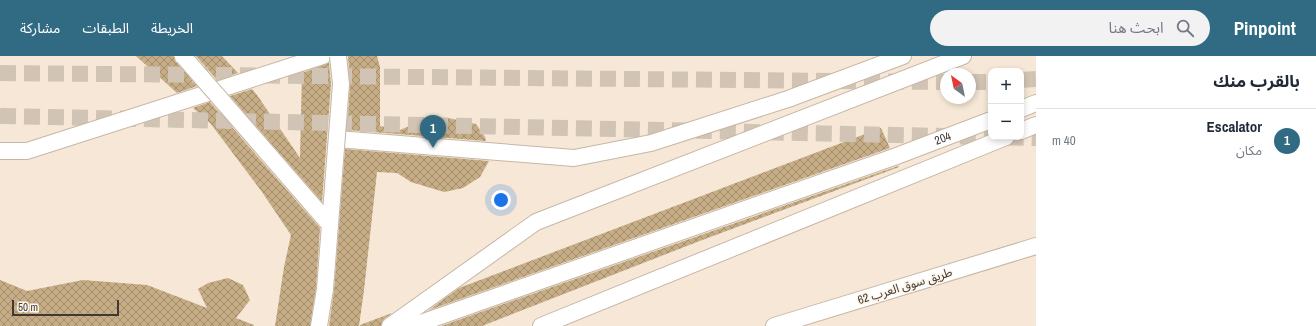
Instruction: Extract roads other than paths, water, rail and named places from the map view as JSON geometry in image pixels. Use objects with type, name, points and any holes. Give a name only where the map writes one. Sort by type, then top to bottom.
[{"type":"street","points":[[183,56],[330,224]]},
{"type":"street","points":[[0,151],[27,151],[323,56]]},
{"type":"street","points":[[319,326],[325,289],[341,84],[338,56]]},
{"type":"street","points":[[337,139],[574,158],[651,143],[788,99],[903,56]]},
{"type":"street","points":[[390,326],[536,222],[963,56]]},
{"type":"street","points":[[1024,108],[1036,103]]},
{"type":"street","name":"204","points":[[412,326],[894,156],[988,121]]},
{"type":"street","points":[[1024,130],[1036,125]]},
{"type":"street","points":[[541,326],[999,140]]},
{"type":"street","name":"طريق سوق العرب 62","points":[[774,326],[1036,246]]},
{"type":"tunnel","points":[[0,73],[940,82]]},
{"type":"tunnel","points":[[1024,80],[1036,79]]},
{"type":"tunnel","points":[[976,82],[988,82]]},
{"type":"tunnel","points":[[0,116],[1036,138]]},
{"type":"place","name":"Escalator","points":[[433,148]]}]
